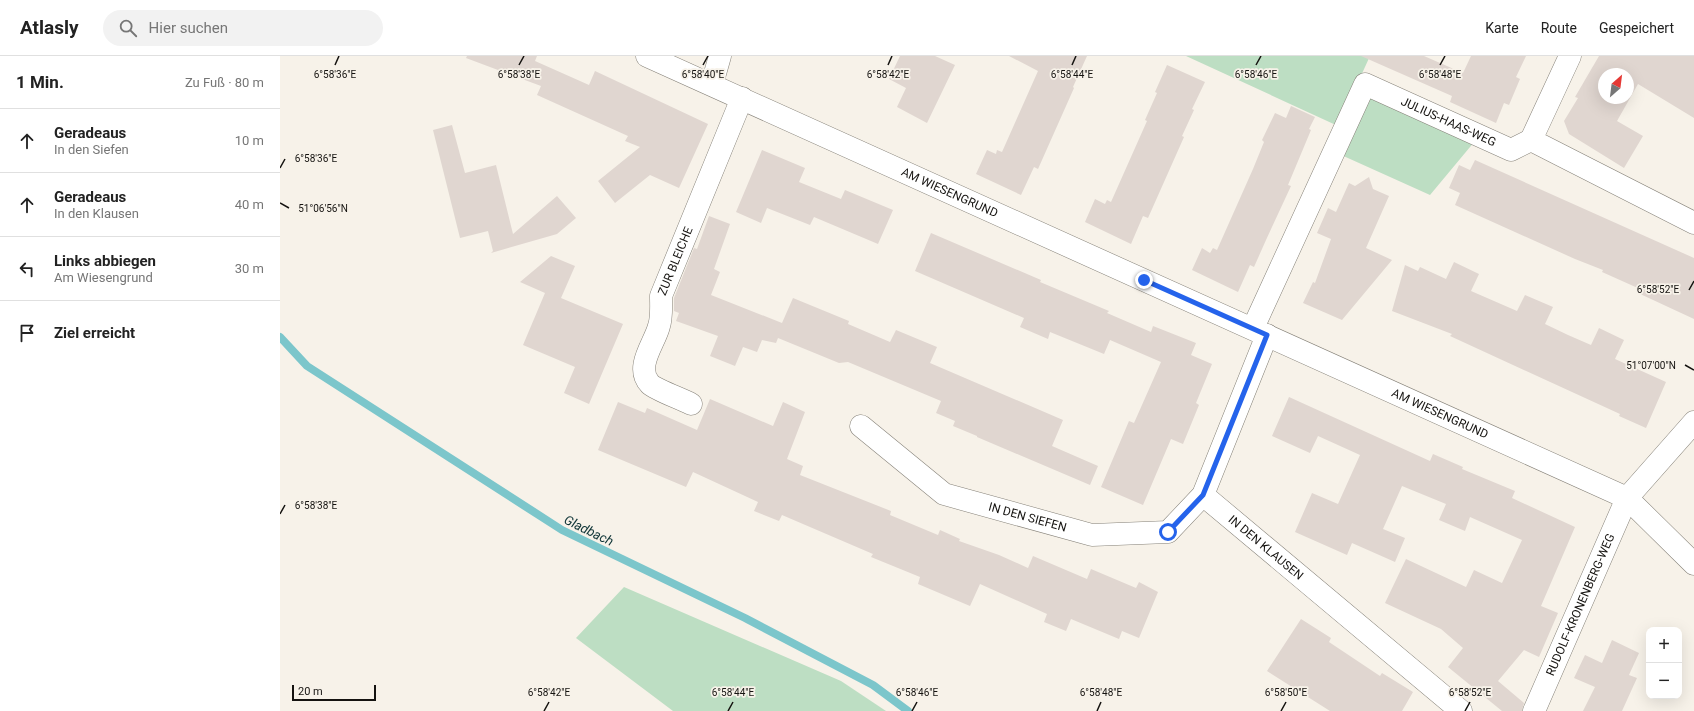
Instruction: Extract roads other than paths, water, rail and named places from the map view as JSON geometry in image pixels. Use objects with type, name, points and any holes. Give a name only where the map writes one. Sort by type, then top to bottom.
[{"type":"street","name":"AM WIESENGRUND","points":[[647,56],[1627,498]]},
{"type":"street","points":[[712,84],[720,56]]},
{"type":"street","points":[[1570,56],[1531,140],[1694,223]]},
{"type":"street","name":"JULIUS-HAAS-WEG","points":[[1260,332],[1365,84],[1511,150],[1531,140]]},
{"type":"street","name":"ZUR BLEICHE","points":[[691,404],[651,385],[645,378],[644,366],[659,326],[661,296],[742,98]]},
{"type":"street","points":[[1203,495],[1260,332]]},
{"type":"street","name":"RUDOLF-KRONENBERG-WEG","points":[[1534,711],[1627,498],[1694,422]]},
{"type":"street","name":"IN DEN SIEFEN","points":[[861,426],[944,494],[1092,535],[1168,532],[1203,495]]},
{"type":"street","name":"IN DEN KLAUSEN","points":[[1203,495],[1461,711]]},
{"type":"street","points":[[1627,498],[1694,564]]},
{"type":"waterway","name":"Gladbach","points":[[280,337],[307,366],[562,530],[745,618],[873,685],[908,711]]}]
